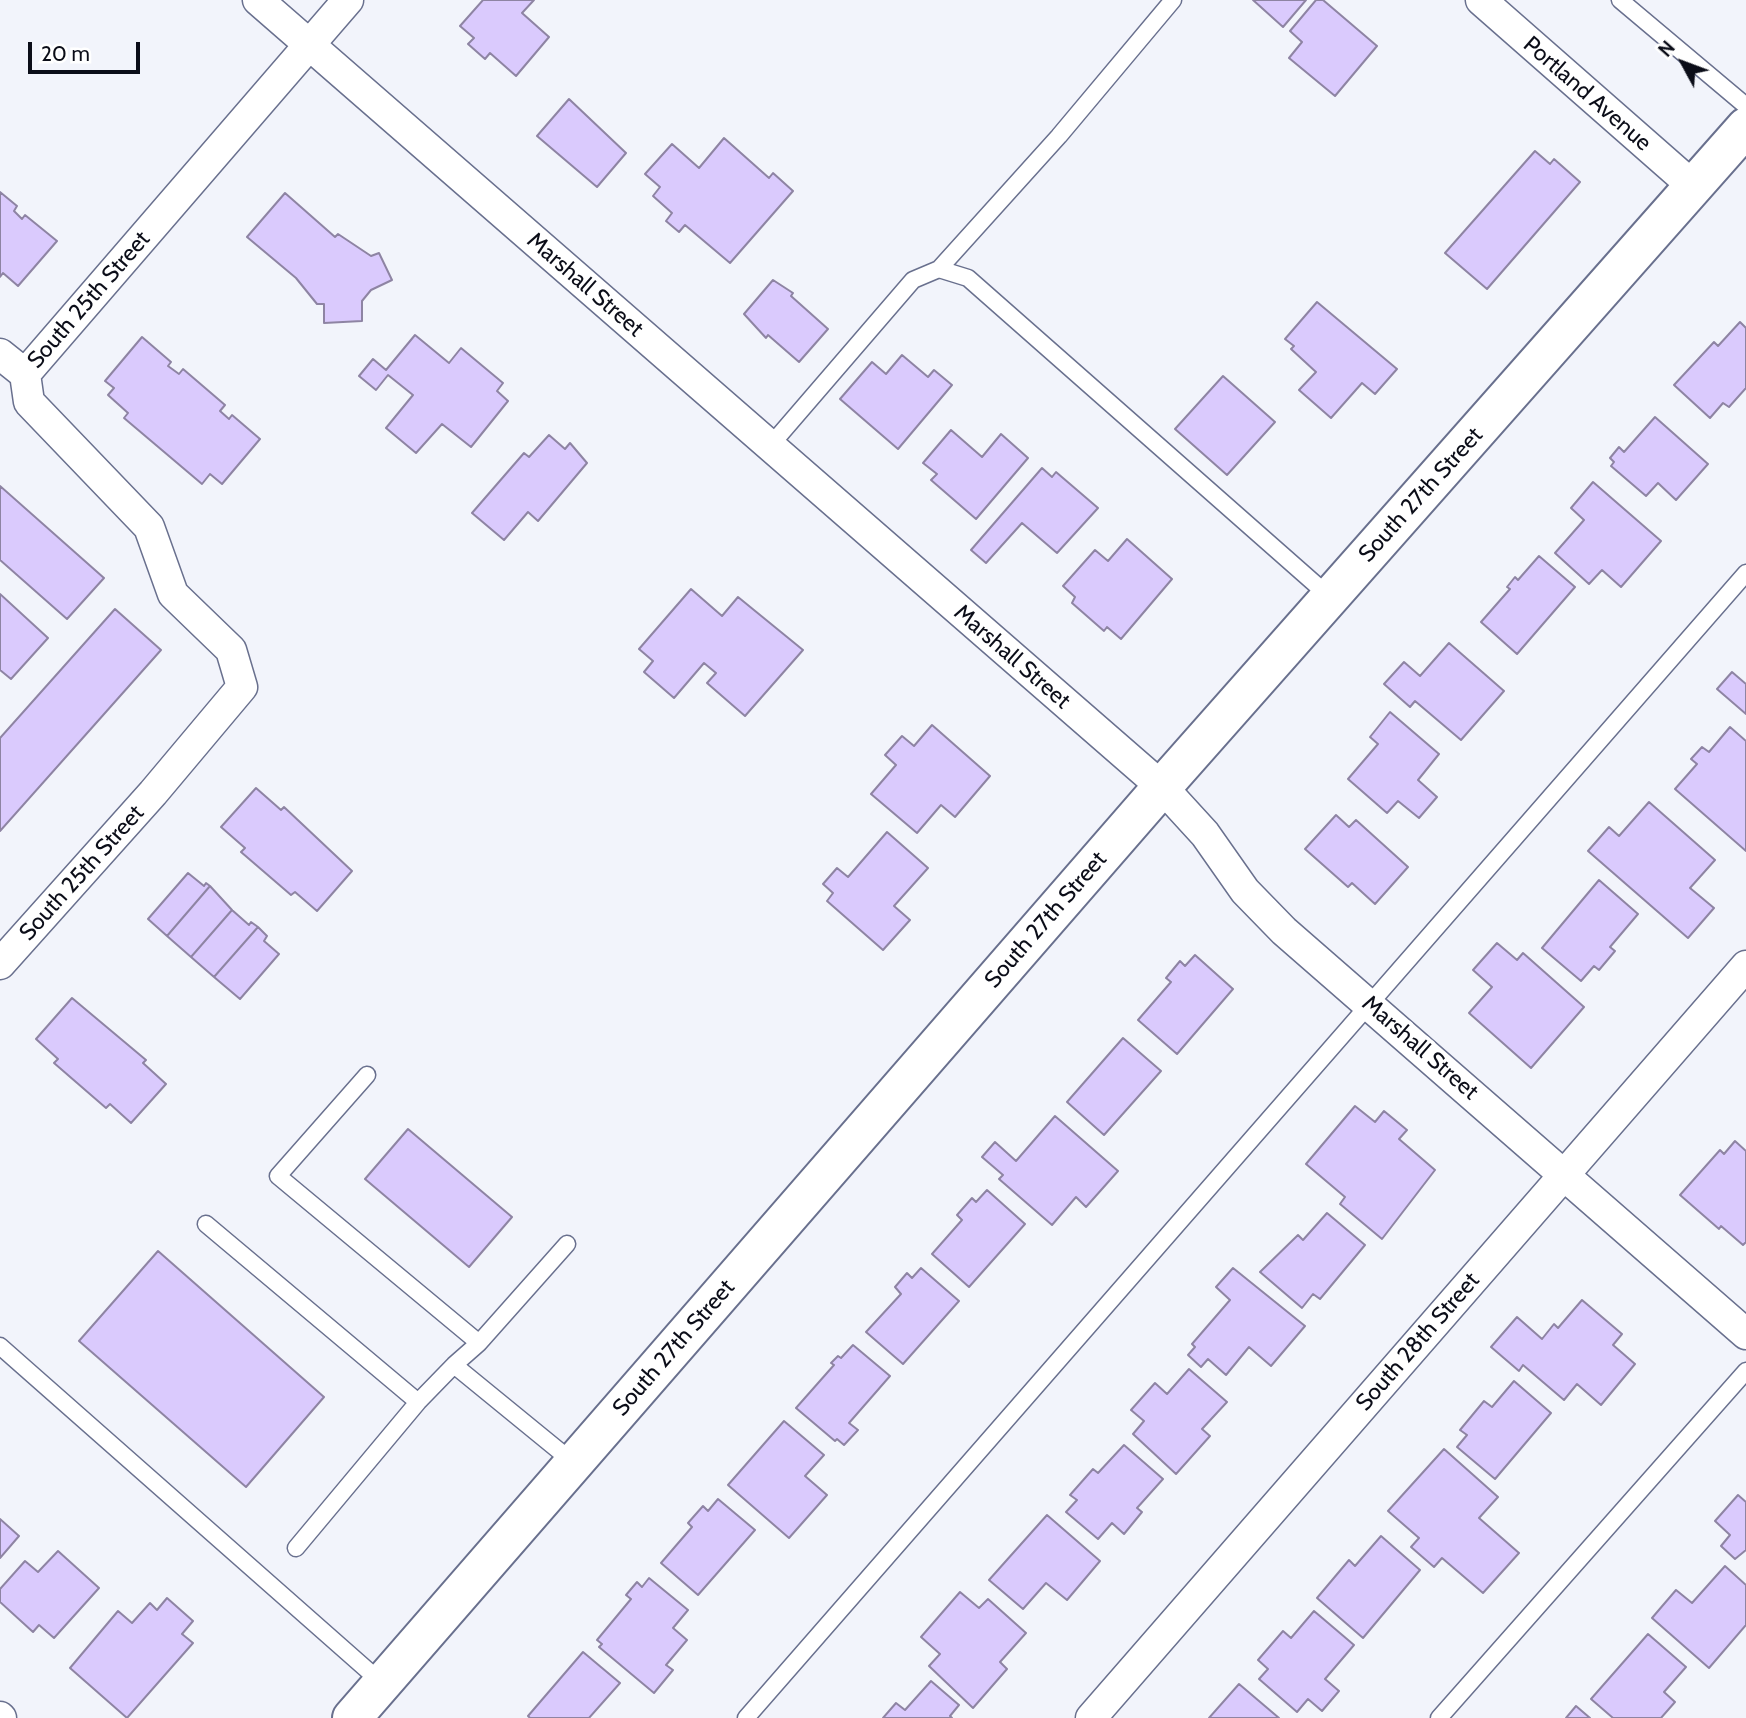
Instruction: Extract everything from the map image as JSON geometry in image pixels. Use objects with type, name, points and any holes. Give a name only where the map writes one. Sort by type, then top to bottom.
[{"type":"main road","name":"South 27th Street","points":[[352,1718],[1162,787],[1746,127]]},
{"type":"street","name":"Marshall Street","points":[[258,0],[1162,787],[1205,834],[1245,891],[1284,931],[1565,1173],[1746,1334]]},
{"type":"street","name":"South 25th Street","points":[[0,964],[153,793],[242,687],[231,650],[173,594],[149,527],[29,402],[26,374],[308,43],[348,0]]},
{"type":"street","name":"Portland Avenue","points":[[1481,0],[1694,187]]},
{"type":"street","points":[[0,354],[26,374]]},
{"type":"street","name":"South 28th Street","points":[[1091,1718],[1746,966]]},
{"type":"lane","points":[[770,446],[913,280],[939,269],[1059,135],[1173,0]]},
{"type":"lane","points":[[1620,0],[1746,106]]},
{"type":"lane","points":[[939,269],[968,278],[1330,597]]},
{"type":"lane","points":[[746,1718],[1746,573]]},
{"type":"lane","points":[[367,1076],[278,1176],[479,1343]]},
{"type":"lane","points":[[206,1224],[418,1402]]},
{"type":"lane","points":[[296,1548],[418,1402],[479,1343],[567,1244]]},
{"type":"lane","points":[[0,1346],[382,1683]]},
{"type":"lane","points":[[454,1365],[574,1463]]},
{"type":"lane","points":[[1439,1718],[1746,1371]]},
{"type":"building","points":[[483,0],[534,0],[522,13],[549,37],[516,76],[490,53],[485,59],[468,44],[474,38],[460,26]]},
{"type":"building","points":[[1253,0],[1306,0],[1283,27]]},
{"type":"building","points":[[1316,0],[1323,0],[1377,46],[1335,96],[1289,58],[1302,42],[1290,31]]},
{"type":"building","points":[[569,99],[626,153],[597,187],[537,136]]},
{"type":"building","points":[[724,138],[769,178],[773,173],[793,191],[730,263],[685,225],[679,232],[666,221],[672,213],[653,196],[660,187],[645,174],[672,144],[699,168]]},
{"type":"building","points":[[1535,151],[1550,164],[1554,159],[1580,182],[1487,289],[1445,253]]},
{"type":"building","points":[[0,192],[17,206],[14,211],[22,219],[25,215],[57,241],[18,286],[3,273],[0,277]]},
{"type":"building","points":[[285,193],[335,237],[338,234],[371,256],[379,253],[392,280],[371,290],[362,301],[362,321],[324,323],[324,304],[317,304],[296,278],[247,237]]},
{"type":"building","points":[[773,280],[793,293],[791,296],[828,329],[799,362],[768,335],[766,338],[744,314]]},
{"type":"building","points":[[1317,302],[1397,369],[1375,394],[1362,383],[1331,418],[1299,390],[1316,372],[1291,349],[1294,346],[1285,339]]},
{"type":"building","points":[[1740,322],[1746,328],[1746,388],[1729,407],[1723,403],[1710,418],[1674,385],[1714,342],[1718,346]]},
{"type":"building","points":[[415,335],[449,363],[461,348],[503,383],[497,391],[508,401],[471,447],[442,424],[416,453],[386,428],[413,395],[388,375],[376,390],[359,376],[373,359],[386,370]]},
{"type":"building","points":[[142,337],[171,362],[168,366],[179,374],[183,369],[225,405],[220,411],[229,419],[232,415],[260,439],[222,484],[210,474],[202,484],[124,418],[128,413],[108,395],[114,388],[105,381]]},
{"type":"building","points":[[902,355],[928,377],[934,370],[952,385],[898,449],[840,399],[872,362],[886,374]]},
{"type":"building","points":[[1223,376],[1275,422],[1227,475],[1175,429]]},
{"type":"building","points":[[1655,417],[1708,464],[1676,500],[1658,483],[1646,496],[1611,466],[1614,462],[1610,458],[1619,447],[1624,452]]},
{"type":"building","points":[[951,430],[982,457],[1001,434],[1028,458],[976,519],[931,480],[937,474],[923,463]]},
{"type":"building","points":[[549,435],[565,449],[570,443],[587,463],[538,521],[528,512],[504,540],[472,513],[524,453],[529,457]]},
{"type":"building","points":[[1042,468],[1052,477],[1056,472],[1098,508],[1057,553],[1022,523],[986,563],[971,550]]},
{"type":"building","points":[[1593,482],[1661,541],[1621,587],[1602,570],[1589,584],[1555,553],[1584,520],[1571,508]]},
{"type":"building","points":[[0,486],[104,578],[67,619],[0,560]]},
{"type":"building","points":[[1127,539],[1172,579],[1121,639],[1107,627],[1104,631],[1072,603],[1075,597],[1063,586],[1095,550],[1108,561]]},
{"type":"building","points":[[1539,556],[1575,587],[1517,654],[1481,622],[1510,589],[1507,587],[1515,577],[1518,580]]},
{"type":"building","points":[[691,589],[722,616],[738,597],[803,650],[745,716],[707,683],[716,673],[704,663],[674,698],[644,672],[653,661],[639,649]]},
{"type":"building","points":[[0,594],[48,638],[11,679],[0,670]]},
{"type":"building","points":[[115,609],[161,650],[0,831],[0,738]]},
{"type":"building","points":[[1449,643],[1504,691],[1461,740],[1415,701],[1410,707],[1384,684],[1404,662],[1420,676]]},
{"type":"building","points":[[1732,672],[1746,684],[1746,714],[1717,689]]},
{"type":"building","points":[[1390,712],[1439,754],[1418,780],[1437,797],[1419,818],[1398,801],[1387,813],[1348,779],[1378,744],[1370,737]]},
{"type":"building","points":[[932,725],[990,776],[955,817],[941,805],[917,833],[871,794],[896,765],[885,755],[902,736],[914,746]]},
{"type":"building","points":[[1730,727],[1746,741],[1746,851],[1675,789],[1697,764],[1691,759],[1702,747],[1709,752]]},
{"type":"building","points":[[256,788],[281,810],[284,807],[352,871],[317,911],[295,892],[291,895],[241,852],[245,848],[221,827]]},
{"type":"building","points":[[1649,802],[1715,860],[1690,888],[1714,908],[1688,938],[1588,851],[1609,827],[1619,836]]},
{"type":"building","points":[[1336,815],[1349,827],[1356,820],[1408,867],[1375,904],[1352,883],[1348,887],[1305,849]]},
{"type":"building","points":[[887,832],[928,868],[894,906],[910,920],[883,950],[827,901],[833,893],[823,884],[837,868],[848,877]]},
{"type":"building","points":[[188,873],[204,886],[206,883],[210,886],[167,936],[148,919]]},
{"type":"building","points":[[1599,880],[1638,914],[1610,947],[1615,951],[1599,970],[1594,966],[1581,981],[1542,948]]},
{"type":"building","points":[[210,886],[232,910],[191,957],[167,936]]},
{"type":"building","points":[[232,910],[249,925],[251,922],[258,927],[214,977],[191,957]]},
{"type":"building","points":[[258,927],[267,936],[264,941],[279,954],[240,999],[214,977]]},
{"type":"building","points":[[1497,943],[1517,960],[1523,953],[1584,1007],[1531,1068],[1469,1013],[1492,987],[1473,970]]},
{"type":"building","points":[[1195,955],[1233,989],[1177,1054],[1138,1020],[1171,982],[1166,978],[1180,961],[1185,966]]},
{"type":"building","points":[[72,998],[146,1060],[143,1063],[166,1084],[131,1123],[110,1104],[106,1108],[54,1063],[58,1059],[36,1039]]},
{"type":"building","points":[[1123,1038],[1161,1071],[1104,1135],[1067,1102]]},
{"type":"building","points":[[1355,1106],[1375,1122],[1384,1111],[1407,1130],[1399,1139],[1435,1170],[1382,1239],[1340,1204],[1345,1197],[1306,1164]]},
{"type":"building","points":[[1055,1116],[1118,1171],[1086,1207],[1076,1197],[1052,1225],[999,1179],[1003,1175],[982,1157],[995,1142],[1016,1161]]},
{"type":"building","points":[[408,1129],[512,1217],[469,1267],[365,1179]]},
{"type":"building","points":[[1735,1141],[1746,1151],[1746,1242],[1743,1245],[1721,1226],[1719,1229],[1680,1195],[1720,1150],[1724,1154]]},
{"type":"building","points":[[987,1190],[1025,1224],[969,1287],[932,1254],[962,1220],[957,1215],[972,1198],[976,1202]]},
{"type":"building","points":[[1327,1213],[1365,1245],[1320,1299],[1313,1294],[1302,1308],[1260,1272],[1298,1235],[1303,1240]]},
{"type":"building","points":[[158,1251],[324,1397],[246,1487],[79,1341]]},
{"type":"building","points":[[921,1268],[959,1301],[903,1364],[866,1332],[901,1294],[895,1287],[907,1273],[912,1278]]},
{"type":"building","points":[[1233,1268],[1305,1326],[1271,1366],[1249,1347],[1226,1375],[1208,1359],[1201,1367],[1188,1355],[1195,1347],[1192,1344],[1230,1300],[1216,1287]]},
{"type":"building","points":[[1582,1300],[1622,1334],[1613,1345],[1635,1364],[1601,1405],[1577,1384],[1564,1400],[1523,1365],[1519,1371],[1491,1347],[1517,1317],[1542,1339],[1554,1324],[1558,1328]]},
{"type":"building","points":[[853,1345],[890,1376],[849,1423],[858,1430],[844,1445],[837,1439],[835,1441],[796,1408],[834,1365],[831,1363],[838,1356],[841,1358]]},
{"type":"building","points":[[1189,1369],[1227,1402],[1202,1429],[1210,1436],[1176,1474],[1133,1434],[1144,1421],[1131,1410],[1155,1383],[1167,1394]]},
{"type":"building","points":[[1514,1381],[1551,1413],[1495,1479],[1457,1447],[1467,1435],[1460,1430],[1484,1401],[1492,1407]]},
{"type":"building","points":[[784,1421],[824,1455],[805,1476],[827,1495],[789,1538],[728,1485]]},
{"type":"building","points":[[1124,1445],[1163,1479],[1137,1508],[1142,1512],[1124,1534],[1112,1523],[1098,1539],[1066,1512],[1077,1500],[1070,1495],[1093,1469],[1098,1473]]},
{"type":"building","points":[[1444,1449],[1498,1497],[1479,1518],[1519,1553],[1483,1593],[1442,1558],[1434,1567],[1411,1547],[1419,1538],[1388,1511]]},
{"type":"building","points":[[1738,1495],[1746,1502],[1746,1550],[1735,1559],[1721,1546],[1730,1535],[1715,1521]]},
{"type":"building","points":[[718,1499],[755,1530],[698,1595],[661,1563],[692,1527],[688,1523],[703,1506],[708,1511]]},
{"type":"building","points":[[1047,1515],[1100,1561],[1067,1600],[1046,1583],[1023,1609],[989,1580]]},
{"type":"building","points":[[0,1519],[19,1536],[0,1558]]},
{"type":"building","points":[[1381,1536],[1420,1570],[1363,1638],[1317,1598],[1349,1560],[1355,1566]]},
{"type":"building","points":[[58,1551],[99,1588],[54,1638],[39,1625],[33,1632],[0,1602],[0,1589],[25,1561],[38,1572]]},
{"type":"building","points":[[1725,1566],[1746,1585],[1746,1625],[1709,1668],[1652,1618],[1676,1590],[1692,1603]]},
{"type":"building","points":[[649,1578],[688,1610],[673,1628],[687,1640],[666,1665],[673,1670],[654,1693],[599,1647],[602,1644],[597,1640],[631,1599],[626,1595],[637,1582],[642,1587]]},
{"type":"building","points":[[960,1592],[979,1608],[988,1599],[1026,1633],[1000,1662],[1007,1669],[973,1708],[929,1666],[940,1654],[921,1637]]},
{"type":"building","points":[[167,1598],[193,1621],[182,1634],[193,1643],[127,1718],[70,1668],[118,1611],[132,1623],[150,1603],[157,1610]]},
{"type":"building","points":[[1314,1611],[1354,1645],[1325,1679],[1339,1691],[1322,1711],[1308,1699],[1297,1712],[1259,1679],[1268,1669],[1258,1660],[1283,1631],[1291,1638]]},
{"type":"building","points":[[1648,1634],[1686,1667],[1664,1692],[1675,1702],[1661,1718],[1613,1718],[1591,1699]]},
{"type":"building","points":[[583,1652],[620,1683],[589,1718],[530,1718],[528,1716]]},
{"type":"building","points":[[931,1681],[959,1705],[950,1716],[952,1718],[883,1718],[896,1703],[905,1710]]},
{"type":"building","points":[[1239,1684],[1279,1718],[1209,1718]]},
{"type":"building","points":[[1576,1706],[1590,1718],[1566,1718]]}]
